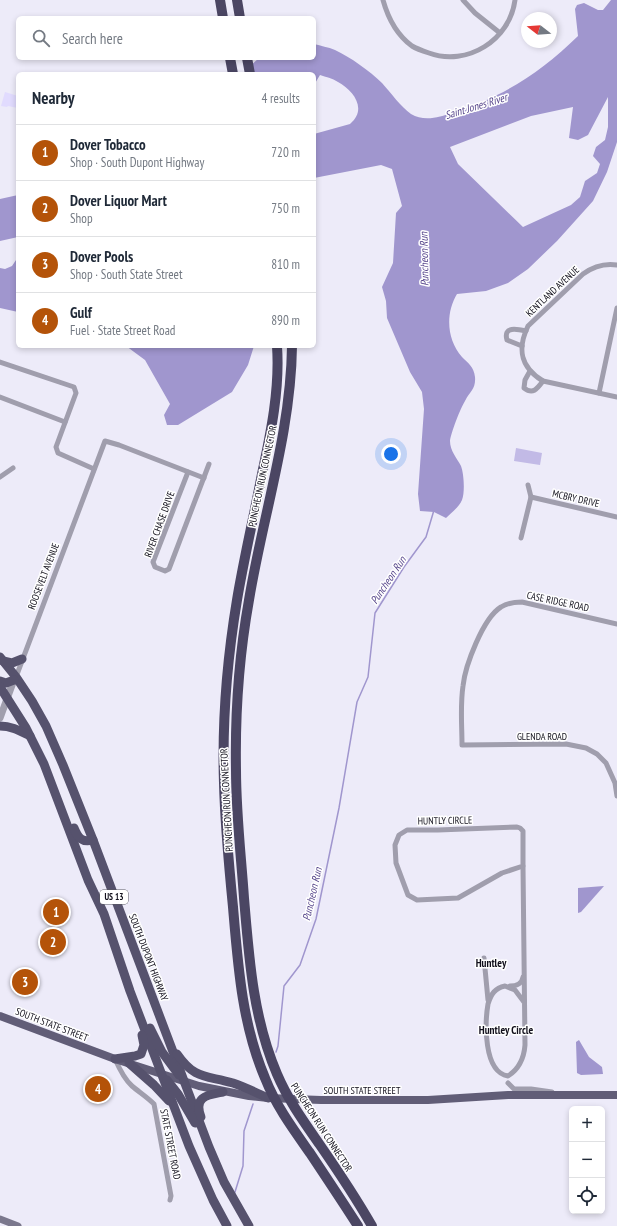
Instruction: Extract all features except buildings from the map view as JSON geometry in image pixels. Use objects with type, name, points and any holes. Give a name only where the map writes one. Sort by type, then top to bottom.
[{"type":"highway","points":[[220,0],[223,16]]},
{"type":"highway","points":[[237,0],[240,16]]},
{"type":"highway","points":[[230,60],[232,72]]},
{"type":"highway","points":[[247,60],[250,72]]},
{"type":"highway","name":"PUNCHEON RUN CONNECTOR","points":[[277,348],[278,374],[273,423],[242,571],[232,631],[225,697],[224,782],[226,831],[239,976],[251,1038],[264,1076],[285,1118],[358,1226]]},
{"type":"highway","name":"PUNCHEON RUN CONNECTOR","points":[[292,348],[292,374],[288,410],[253,577],[240,672],[236,746],[238,819],[252,980],[258,1014],[275,1071],[285,1092],[372,1226]]},
{"type":"highway","points":[[2,659],[12,663],[22,659]]},
{"type":"highway","name":"SOUTH DUPONT HIGHWAY","points":[[2,659],[46,726],[63,765],[93,840],[209,1147],[224,1182],[249,1226]]},
{"type":"highway","points":[[0,681],[6,683],[15,678]]},
{"type":"highway","name":"US 13","points":[[0,687],[30,736],[47,773],[88,880],[104,914],[130,991],[175,1110],[201,1174],[227,1226]]},
{"type":"highway","points":[[0,726],[16,728],[30,736]]},
{"type":"highway","points":[[47,773],[59,791],[76,833],[84,841],[87,842],[93,840]]},
{"type":"highway","points":[[104,914],[130,972],[159,1046],[166,1060],[184,1081]]},
{"type":"highway","points":[[115,1058],[136,1056],[141,1054],[144,1049],[143,1039],[130,991]]},
{"type":"highway","points":[[169,1042],[184,1063],[197,1074],[234,1083],[268,1098]]},
{"type":"highway","points":[[128,1063],[154,1084],[175,1110]]},
{"type":"highway","points":[[161,1073],[178,1094],[209,1147]]},
{"type":"highway","points":[[223,1092],[206,1096],[201,1100],[199,1108],[224,1182]]},
{"type":"main road","name":"SOUTH STATE STREET","points":[[0,1016],[128,1063],[199,1086],[223,1092],[268,1098],[321,1100],[420,1100],[508,1095],[617,1094]]},
{"type":"main road","points":[[0,1219],[18,1226]]},
{"type":"street","points":[[383,0],[389,18],[402,37],[413,46],[432,55],[443,57],[464,56],[475,53],[493,41],[508,24],[512,15],[515,0]]},
{"type":"street","points":[[463,0],[475,13],[500,34]]},
{"type":"street","name":"KENTLAND AVENUE","points":[[617,265],[600,264],[588,270],[534,319],[526,331],[522,346],[522,356],[530,371],[543,381],[617,397]]},
{"type":"street","points":[[598,393],[617,308]]},
{"type":"street","name":"KENTLAND AVENUE","points":[[522,346],[507,340],[507,333],[510,330],[515,329],[526,331]]},
{"type":"street","points":[[0,362],[74,387],[76,393],[56,447],[58,454],[94,469]]},
{"type":"street","points":[[530,371],[523,384],[524,388],[532,391],[543,381]]},
{"type":"street","points":[[0,397],[65,422]]},
{"type":"street","name":"ROOSEVELT AVENUE","points":[[0,718],[105,441],[120,445],[188,472]]},
{"type":"street","name":"RIVER CHASE DRIVE","points":[[188,472],[154,562],[155,567],[166,571],[169,569],[210,464]]},
{"type":"street","points":[[0,477],[13,468]]},
{"type":"street","points":[[188,472],[204,478]]},
{"type":"street","points":[[521,538],[531,498],[528,485]]},
{"type":"street","name":"MCBRY DRIVE","points":[[531,498],[617,517]]},
{"type":"street","name":"CASE RIDGE ROAD","points":[[462,746],[463,685],[474,649],[487,622],[502,606],[512,602],[522,602],[617,624]]},
{"type":"street","name":"GLENDA ROAD","points":[[462,746],[566,744],[586,748],[597,754],[606,762],[615,783],[617,796]]},
{"type":"street","name":"HUNTLY CIRCLE","points":[[508,1076],[520,1063],[524,1051],[523,832],[517,827],[407,830],[399,835],[395,845],[396,862],[408,895],[416,900],[458,898],[502,873],[523,866]]},
{"type":"street","points":[[484,958],[488,1004],[489,1055],[495,1066],[502,1073],[508,1076],[508,1095]]},
{"type":"street","points":[[488,1004],[496,989],[505,986],[515,986],[520,983],[524,972]]},
{"type":"street","points":[[510,986],[518,992],[524,1002]]},
{"type":"street","name":"STATE STREET ROAD","points":[[115,1058],[121,1073],[130,1085],[154,1104],[171,1196],[170,1200]]},
{"type":"street","points":[[508,1084],[514,1089],[531,1089],[569,1095]]},
{"type":"shaded area","points":[[5,92],[16,95],[16,108],[1,106]]},
{"type":"shaded area","points":[[516,448],[542,453],[540,465],[514,461]]},
{"type":"water","name":"Saint Jones River","points":[[611,0],[617,0],[617,142],[607,172],[593,201],[557,241],[528,269],[508,283],[486,291],[457,294],[453,302],[449,318],[449,327],[453,343],[462,357],[472,368],[475,377],[474,387],[461,410],[450,441],[452,451],[462,469],[464,492],[459,505],[446,518],[434,512],[420,511],[418,494],[424,409],[422,392],[410,372],[387,318],[386,301],[382,287],[393,263],[396,213],[402,206],[392,169],[381,165],[316,178],[316,133],[350,124],[358,112],[358,106],[353,95],[344,85],[329,78],[320,75],[316,82],[316,72],[245,72],[257,60],[316,60],[316,44],[327,47],[347,56],[372,74],[411,114],[421,118],[437,117],[470,107],[520,82],[549,61],[578,36],[575,9],[577,5],[584,3],[598,10],[603,10]],"holes":[[[608,97],[608,127],[605,140],[596,147],[593,156],[600,164],[597,173],[585,181],[580,197],[571,205],[523,227],[458,164],[450,147],[531,116],[573,107],[569,138],[578,140],[588,135]]]},
{"type":"water","points":[[16,195],[16,237],[0,241],[0,199]]},
{"type":"water","points":[[16,260],[16,312],[0,308],[0,268],[5,269],[12,266]]},
{"type":"water","points":[[129,348],[253,348],[248,365],[232,392],[178,425],[167,425],[164,415],[170,404],[145,360]]},
{"type":"water","points":[[604,886],[581,912],[578,913],[578,888]]},
{"type":"water","points":[[579,1040],[589,1057],[602,1067],[603,1074],[581,1075],[577,1073],[576,1042]]},
{"type":"waterway","name":"Puncheon Run","points":[[276,1052],[278,1046],[284,986],[300,965],[316,919],[339,808],[357,702],[368,677],[375,613],[404,567],[426,537],[434,510]]},
{"type":"waterway","name":"Puncheon Run","points":[[235,1192],[243,1166],[244,1131],[253,1104]]},
{"type":"place","name":"Dover Tobacco","points":[[56,912]]},
{"type":"place","name":"Dover Liquor Mart","points":[[53,942]]},
{"type":"place","name":"Dover Pools","points":[[25,982]]},
{"type":"place","name":"Gulf","points":[[98,1089]]},
{"type":"district","name":"Huntley","points":[[491,963]]},
{"type":"district","name":"Huntley Circle","points":[[506,1030]]}]
